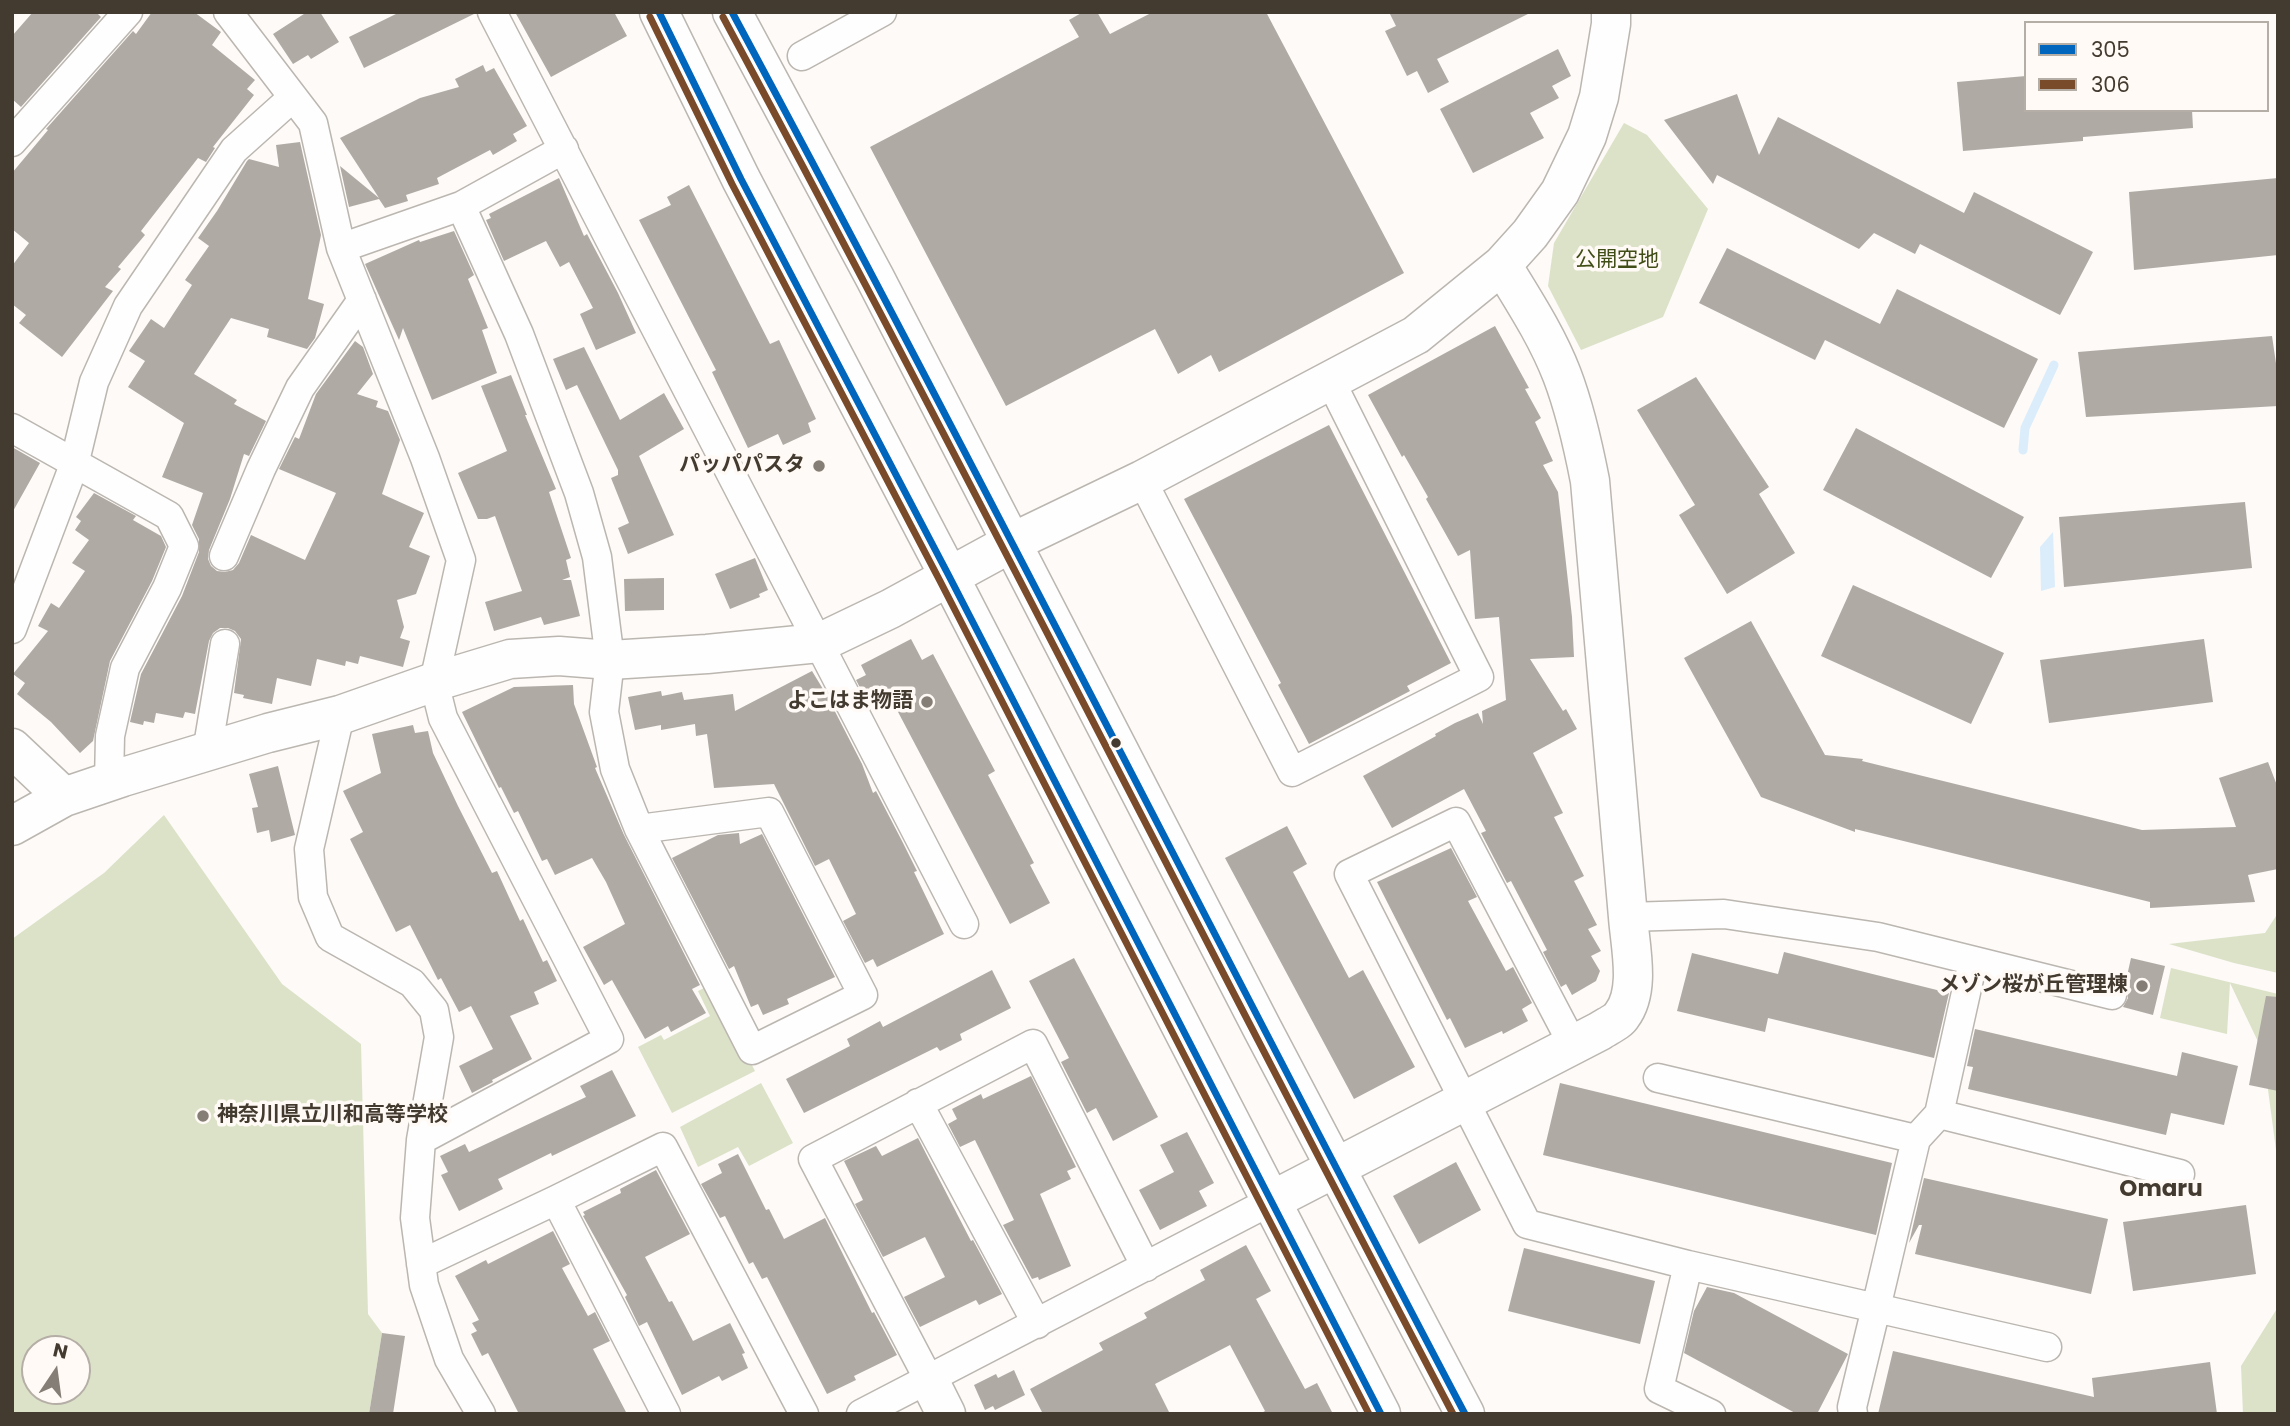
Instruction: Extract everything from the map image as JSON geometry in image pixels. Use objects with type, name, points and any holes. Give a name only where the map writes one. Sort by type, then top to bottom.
[{"type":"street","points":[[12,142],[128,12]]},
{"type":"street","points":[[228,12],[313,124],[341,248],[425,458],[461,560],[434,682],[443,718],[609,1039],[421,1140]]},
{"type":"street","points":[[492,12],[964,924]]},
{"type":"street","points":[[659,12],[741,179],[1273,1200],[1381,1414]]},
{"type":"street","points":[[732,12],[817,169],[1465,1414]]},
{"type":"street","points":[[802,56],[882,12]]},
{"type":"street","points":[[12,826],[64,797],[268,733],[341,715],[434,682],[510,660],[559,656],[610,660],[819,643],[890,609],[1012,543],[1142,480],[1331,382],[1416,335],[1502,265],[1530,234],[1560,192],[1587,136],[1599,97],[1611,12]]},
{"type":"street","points":[[12,629],[75,465],[94,382],[128,306],[234,149],[292,98]]},
{"type":"street","points":[[341,248],[461,206],[564,149]]},
{"type":"street","points":[[461,206],[519,334],[579,493],[597,557],[610,660],[604,712],[615,769],[639,829],[752,1050],[863,995],[769,812],[639,829]]},
{"type":"street","points":[[861,1414],[1573,1045],[1621,1017],[1630,1001],[1632,980],[1628,917],[1590,481],[1580,429],[1562,374],[1534,317],[1502,265]]},
{"type":"street","points":[[224,556],[261,469],[300,388],[362,300]]},
{"type":"street","points":[[1142,480],[1292,772],[1466,684],[1479,677],[1331,382]]},
{"type":"street","points":[[12,428],[169,516],[184,545],[167,588],[125,668],[110,736],[109,783]]},
{"type":"street","points":[[207,752],[225,644]]},
{"type":"street","points":[[341,715],[309,849],[313,897],[330,937],[412,983],[435,1010],[439,1037],[421,1140],[415,1218],[424,1285],[449,1359],[481,1414]]},
{"type":"street","points":[[12,748],[64,797]]},
{"type":"street","points":[[1573,1045],[1456,822],[1349,874],[1527,1224],[1688,1265],[2047,1347]]},
{"type":"street","points":[[1628,917],[1724,914],[1878,937],[2112,995]]},
{"type":"street","points":[[1853,1414],[1852,1407],[1916,1139],[1939,1114],[1973,961]]},
{"type":"street","points":[[946,1414],[813,1159],[1033,1044],[1146,1267]]},
{"type":"street","points":[[1658,1079],[1916,1139]]},
{"type":"street","points":[[918,1102],[1037,1324]]},
{"type":"street","points":[[1939,1114],[2180,1174]]},
{"type":"street","points":[[421,1264],[663,1147],[804,1414]]},
{"type":"street","points":[[556,1200],[666,1414]]},
{"type":"street","points":[[1688,1265],[1659,1389],[1711,1414]]},
{"type":"green space","name":"公開空地","points":[[1624,123],[1647,135],[1708,209],[1663,317],[1581,350],[1548,286],[1554,243]]},
{"type":"green space","name":"神奈川県立川和高等学校","points":[[164,815],[282,984],[361,1044],[368,1314],[382,1333],[369,1414],[12,1414],[12,939],[104,873]]},
{"type":"green space","points":[[2278,913],[2278,973],[2169,944],[2265,933]]},
{"type":"green space","points":[[2171,968],[2278,994],[2278,1165],[2263,1052],[2230,983],[2227,1034],[2160,1018]]},
{"type":"green space","points":[[710,985],[755,1071],[672,1113],[638,1047],[661,1035],[664,1040],[710,1016],[698,991]]},
{"type":"green space","points":[[761,1083],[793,1143],[749,1166],[738,1147],[698,1167],[680,1127]]},
{"type":"green space","points":[[2278,1307],[2278,1414],[2243,1414],[2241,1366]]},
{"type":"water","points":[[2053,532],[2055,587],[2041,591],[2040,547]]},
{"type":"building","points":[[33,12],[96,12],[101,17],[21,107],[12,99],[12,36]]},
{"type":"building","points":[[152,12],[194,12],[221,32],[212,45],[255,80],[247,89],[254,95],[213,147],[215,148],[206,162],[198,158],[141,231],[145,235],[105,287],[113,291],[62,357],[19,323],[26,315],[12,304],[12,266],[29,243],[12,229],[12,173],[48,130],[46,129],[133,31],[136,34]]},
{"type":"building","points":[[307,12],[320,12],[339,42],[311,59],[308,55],[293,64],[273,34]]},
{"type":"building","points":[[400,12],[476,13],[364,68],[349,37]]},
{"type":"building","points":[[515,12],[614,12],[627,36],[551,77]]},
{"type":"building","points":[[1083,12],[1097,12],[1110,34],[1153,12],[1266,12],[1404,273],[1219,372],[1211,355],[1178,374],[1155,329],[1006,406],[870,147],[1079,37],[1069,20]]},
{"type":"building","points":[[1389,12],[1532,12],[1437,59],[1449,82],[1428,93],[1417,71],[1407,76],[1385,31],[1396,26]]},
{"type":"building","points":[[1558,49],[1571,76],[1552,86],[1559,98],[1530,113],[1544,138],[1473,173],[1440,109]]},
{"type":"building","points":[[483,65],[486,72],[494,68],[527,126],[513,134],[517,141],[493,155],[490,150],[437,178],[439,184],[406,195],[408,201],[385,208],[379,199],[349,207],[340,166],[379,198],[340,138],[420,98],[459,87],[455,79]]},
{"type":"building","points":[[2024,76],[2024,112],[2192,112],[2193,128],[1963,151],[1957,82]]},
{"type":"building","points":[[1737,94],[1759,155],[1778,117],[1964,213],[1974,192],[2093,252],[2060,315],[1920,244],[1915,254],[1874,233],[1859,249],[1717,175],[1713,184],[1664,120]]},
{"type":"building","points":[[300,142],[321,235],[308,299],[324,304],[315,338],[307,349],[267,337],[269,329],[231,318],[194,374],[237,400],[234,404],[266,421],[249,456],[244,454],[208,559],[217,571],[233,570],[239,563],[251,535],[305,560],[336,493],[279,469],[295,437],[299,439],[316,394],[355,341],[363,347],[373,374],[357,394],[378,401],[376,407],[388,411],[400,440],[382,494],[424,513],[409,547],[430,556],[416,594],[397,600],[404,627],[400,638],[410,641],[403,667],[360,656],[358,664],[346,661],[345,666],[317,659],[311,686],[277,678],[272,704],[243,698],[244,695],[234,693],[241,639],[235,631],[220,628],[213,633],[209,641],[195,714],[185,712],[183,718],[156,713],[154,723],[144,721],[143,725],[130,722],[141,674],[182,596],[199,552],[199,539],[192,525],[203,493],[162,477],[184,423],[128,387],[145,361],[129,351],[151,319],[164,328],[192,285],[185,280],[209,246],[198,238],[247,161],[249,159],[279,167],[276,145]]},
{"type":"building","points":[[559,178],[584,236],[587,234],[636,333],[596,350],[580,314],[593,308],[569,262],[560,267],[546,241],[504,261],[486,220],[491,218],[489,214]]},
{"type":"building","points":[[2278,178],[2278,255],[2134,270],[2129,192]]},
{"type":"building","points":[[689,185],[770,344],[779,340],[816,419],[808,423],[811,432],[783,445],[778,434],[748,448],[712,372],[716,370],[639,220],[671,205],[667,197]]},
{"type":"building","points":[[454,231],[474,275],[468,279],[488,328],[482,330],[497,373],[432,400],[403,328],[399,340],[365,264],[419,240],[420,242]]},
{"type":"building","points":[[1727,248],[1880,324],[1897,289],[2038,359],[2004,428],[1825,340],[1815,360],[1699,303]]},
{"type":"building","points":[[1495,326],[1529,388],[1525,389],[1541,418],[1535,422],[1553,461],[1543,465],[1558,492],[1574,657],[1530,659],[1577,729],[1533,753],[1563,813],[1554,817],[1584,876],[1574,881],[1597,925],[1588,929],[1601,951],[1591,956],[1600,971],[1596,981],[1572,995],[1566,984],[1561,987],[1543,952],[1547,950],[1511,881],[1507,883],[1481,833],[1486,831],[1464,789],[1392,828],[1363,776],[1455,723],[1478,713],[1483,724],[1482,711],[1506,700],[1499,617],[1475,619],[1470,550],[1458,556],[1426,499],[1428,497],[1404,455],[1402,457],[1368,395]]},
{"type":"building","points":[[2272,336],[2278,377],[2278,406],[2086,417],[2078,352]]},
{"type":"building","points":[[584,347],[620,420],[664,393],[684,429],[639,456],[674,535],[628,554],[618,528],[629,523],[611,478],[618,475],[618,470],[577,385],[566,390],[553,359]]},
{"type":"building","points":[[511,375],[556,489],[549,492],[571,558],[566,560],[570,577],[562,580],[571,580],[580,616],[544,625],[541,617],[494,631],[485,602],[522,591],[495,516],[478,519],[458,473],[507,451],[481,386]]},
{"type":"building","points":[[1696,377],[1769,487],[1759,494],[1795,553],[1727,594],[1679,515],[1695,505],[1637,410]]},
{"type":"building","points":[[1329,425],[1451,663],[1407,686],[1410,691],[1309,744],[1278,685],[1281,683],[1184,499]]},
{"type":"building","points":[[1856,428],[2024,517],[1991,578],[1823,490]]},
{"type":"building","points":[[12,447],[40,463],[12,513]]},
{"type":"building","points":[[94,493],[136,516],[133,520],[161,536],[166,547],[152,581],[110,661],[93,741],[80,753],[51,722],[17,694],[25,683],[13,674],[48,631],[38,626],[51,603],[59,608],[85,571],[72,563],[89,540],[75,530],[81,521],[76,517]]},
{"type":"building","points":[[2245,502],[2252,568],[2064,587],[2059,517]]},
{"type":"building","points":[[755,558],[768,590],[759,594],[760,597],[730,609],[715,574]]},
{"type":"building","points":[[664,578],[664,610],[625,611],[624,579]]},
{"type":"building","points":[[1853,585],[2004,653],[1971,724],[1821,656]]},
{"type":"building","points":[[1751,621],[1825,755],[1863,759],[1862,761],[2142,830],[2236,827],[2219,778],[2268,762],[2278,788],[2278,869],[2248,875],[2255,902],[2150,908],[2150,902],[1855,829],[1855,832],[1761,797],[1684,658]]},
{"type":"building","points":[[911,639],[922,660],[933,654],[995,771],[988,775],[1034,863],[1030,865],[1050,903],[1010,924],[888,693],[868,703],[856,680],[866,675],[861,665]]},
{"type":"building","points":[[2204,639],[2213,702],[2049,723],[2040,660]]},
{"type":"building","points":[[812,671],[862,764],[873,793],[876,791],[902,841],[944,934],[877,967],[873,959],[865,963],[843,921],[856,914],[829,859],[815,866],[774,784],[714,788],[707,734],[696,736],[695,724],[661,730],[661,725],[635,730],[628,697],[661,691],[662,696],[682,692],[684,700],[733,694],[735,711]]},
{"type":"building","points":[[573,685],[574,704],[597,767],[595,768],[624,835],[700,985],[692,989],[706,1013],[671,1032],[668,1026],[645,1039],[612,980],[604,985],[583,947],[625,924],[606,882],[592,858],[555,875],[547,859],[542,861],[518,811],[514,813],[501,787],[499,788],[462,712],[514,687]]},
{"type":"building","points":[[413,725],[415,733],[428,731],[433,753],[492,873],[497,871],[520,921],[523,919],[543,962],[547,960],[557,981],[534,992],[539,1004],[510,1016],[532,1059],[472,1093],[459,1066],[493,1049],[471,1006],[459,1012],[441,978],[438,980],[410,925],[396,932],[350,839],[363,832],[343,791],[381,773],[372,734]]},
{"type":"building","points":[[278,766],[295,835],[271,842],[269,830],[257,833],[252,808],[258,807],[249,774]]},
{"type":"building","points":[[1287,826],[1307,864],[1293,872],[1349,978],[1363,970],[1415,1067],[1354,1099],[1225,858]]},
{"type":"building","points":[[739,833],[740,844],[762,834],[835,977],[787,999],[789,1004],[763,1015],[758,1004],[751,1007],[734,966],[729,969],[672,858],[718,835]]},
{"type":"building","points":[[1451,848],[1477,897],[1468,901],[1506,971],[1513,967],[1532,1003],[1522,1009],[1528,1021],[1503,1034],[1502,1031],[1465,1048],[1450,1018],[1447,1020],[1377,882]]},
{"type":"building","points":[[1784,952],[1949,993],[1934,1058],[1768,1018],[1765,1032],[1677,1011],[1692,953],[1778,974]]},
{"type":"building","points":[[1074,958],[1158,1117],[1113,1141],[1096,1108],[1087,1113],[1061,1062],[1069,1058],[1029,981]]},
{"type":"building","name":"メゾン桜が丘管理棟","points":[[2131,958],[2165,966],[2153,1015],[2123,1007],[2128,998],[2125,985]]},
{"type":"building","points":[[992,970],[1011,1008],[960,1034],[962,1040],[940,1051],[937,1047],[804,1113],[786,1079],[850,1046],[847,1039],[880,1021],[883,1027]]},
{"type":"building","points":[[2266,996],[2278,997],[2278,1091],[2249,1085]]},
{"type":"building","points":[[1975,1029],[2177,1076],[2182,1052],[2238,1066],[2224,1125],[2171,1113],[2166,1135],[1968,1089],[1973,1067],[1967,1066]]},
{"type":"building","points":[[612,1070],[636,1116],[498,1179],[503,1189],[459,1211],[441,1175],[448,1172],[440,1156],[465,1144],[469,1152],[586,1097],[580,1086]]},
{"type":"building","points":[[1031,1076],[1076,1167],[1067,1171],[1071,1179],[1040,1194],[1071,1266],[1039,1280],[1038,1277],[1032,1279],[1003,1225],[1014,1220],[975,1140],[960,1147],[948,1124],[957,1119],[952,1109],[981,1094],[983,1099]]},
{"type":"building","points":[[1560,1083],[1892,1163],[1876,1235],[1543,1155]]},
{"type":"building","points":[[1187,1132],[1214,1183],[1199,1191],[1207,1206],[1160,1230],[1139,1190],[1174,1172],[1160,1145]]},
{"type":"building","points":[[918,1138],[971,1241],[973,1240],[1002,1294],[979,1305],[976,1300],[920,1327],[904,1297],[945,1277],[925,1237],[883,1257],[855,1204],[863,1200],[844,1161],[876,1146],[882,1156]]},
{"type":"building","points":[[738,1154],[784,1239],[825,1218],[872,1313],[874,1312],[897,1355],[854,1376],[856,1380],[827,1394],[767,1277],[762,1279],[753,1262],[749,1264],[725,1216],[720,1218],[701,1184],[722,1173],[718,1164]]},
{"type":"building","points":[[1456,1162],[1481,1210],[1419,1244],[1393,1196]]},
{"type":"building","points":[[656,1170],[690,1234],[645,1257],[693,1341],[730,1323],[745,1353],[742,1354],[748,1368],[722,1381],[719,1376],[682,1395],[647,1322],[639,1326],[625,1297],[627,1295],[583,1216],[583,1212],[621,1193],[620,1189]]},
{"type":"building","points":[[1924,1178],[2108,1219],[2091,1294],[1915,1254],[1922,1225],[1919,1225],[1909,1243]]},
{"type":"building","points":[[2246,1205],[2256,1274],[2133,1291],[2123,1222]]},
{"type":"building","points":[[553,1231],[570,1264],[562,1268],[588,1316],[595,1312],[610,1341],[593,1349],[627,1414],[519,1414],[488,1353],[482,1356],[471,1334],[477,1331],[472,1323],[479,1320],[455,1276],[486,1260],[488,1264]]},
{"type":"building","points":[[1246,1245],[1271,1291],[1256,1299],[1305,1389],[1317,1383],[1333,1414],[1260,1414],[1265,1411],[1230,1345],[1155,1384],[1170,1414],[1043,1414],[1030,1389],[1103,1350],[1099,1343],[1147,1318],[1144,1313],[1205,1280],[1200,1270]]},
{"type":"building","points":[[1524,1248],[1655,1281],[1640,1344],[1508,1311]]},
{"type":"building","points":[[1707,1287],[1734,1293],[1848,1354],[1817,1414],[1797,1414],[1684,1353],[1694,1311]]},
{"type":"building","points":[[382,1333],[405,1336],[393,1414],[369,1414]]},
{"type":"building","points":[[1893,1351],[2094,1397],[2092,1378],[2210,1362],[2217,1414],[1878,1414]]},
{"type":"building","points":[[1014,1370],[1025,1395],[995,1410],[993,1406],[985,1410],[974,1385],[996,1374],[998,1378]]},
{"type":"waterway","points":[[2023,450],[2025,428],[2054,365]]},
{"type":"transit line","name":"305","points":[[659,12],[741,179],[1381,1414]]},
{"type":"transit line","name":"305","points":[[732,12],[1465,1414]]},
{"type":"transit line","name":"306","points":[[650,17],[732,184],[940,581],[1369,1414]]},
{"type":"transit line","name":"306","points":[[723,17],[908,365],[1453,1414]]},
{"type":"place","name":"パッパパスタ","points":[[819,466]]},
{"type":"place","name":"よこはま物語","points":[[927,702]]},
{"type":"place","name":"メゾン桜が丘管理棟","points":[[2142,986]]},
{"type":"place","name":"神奈川県立川和高等学校","points":[[203,1116]]},
{"type":"district","name":"Omaru","points":[[2161,1190]]}]
